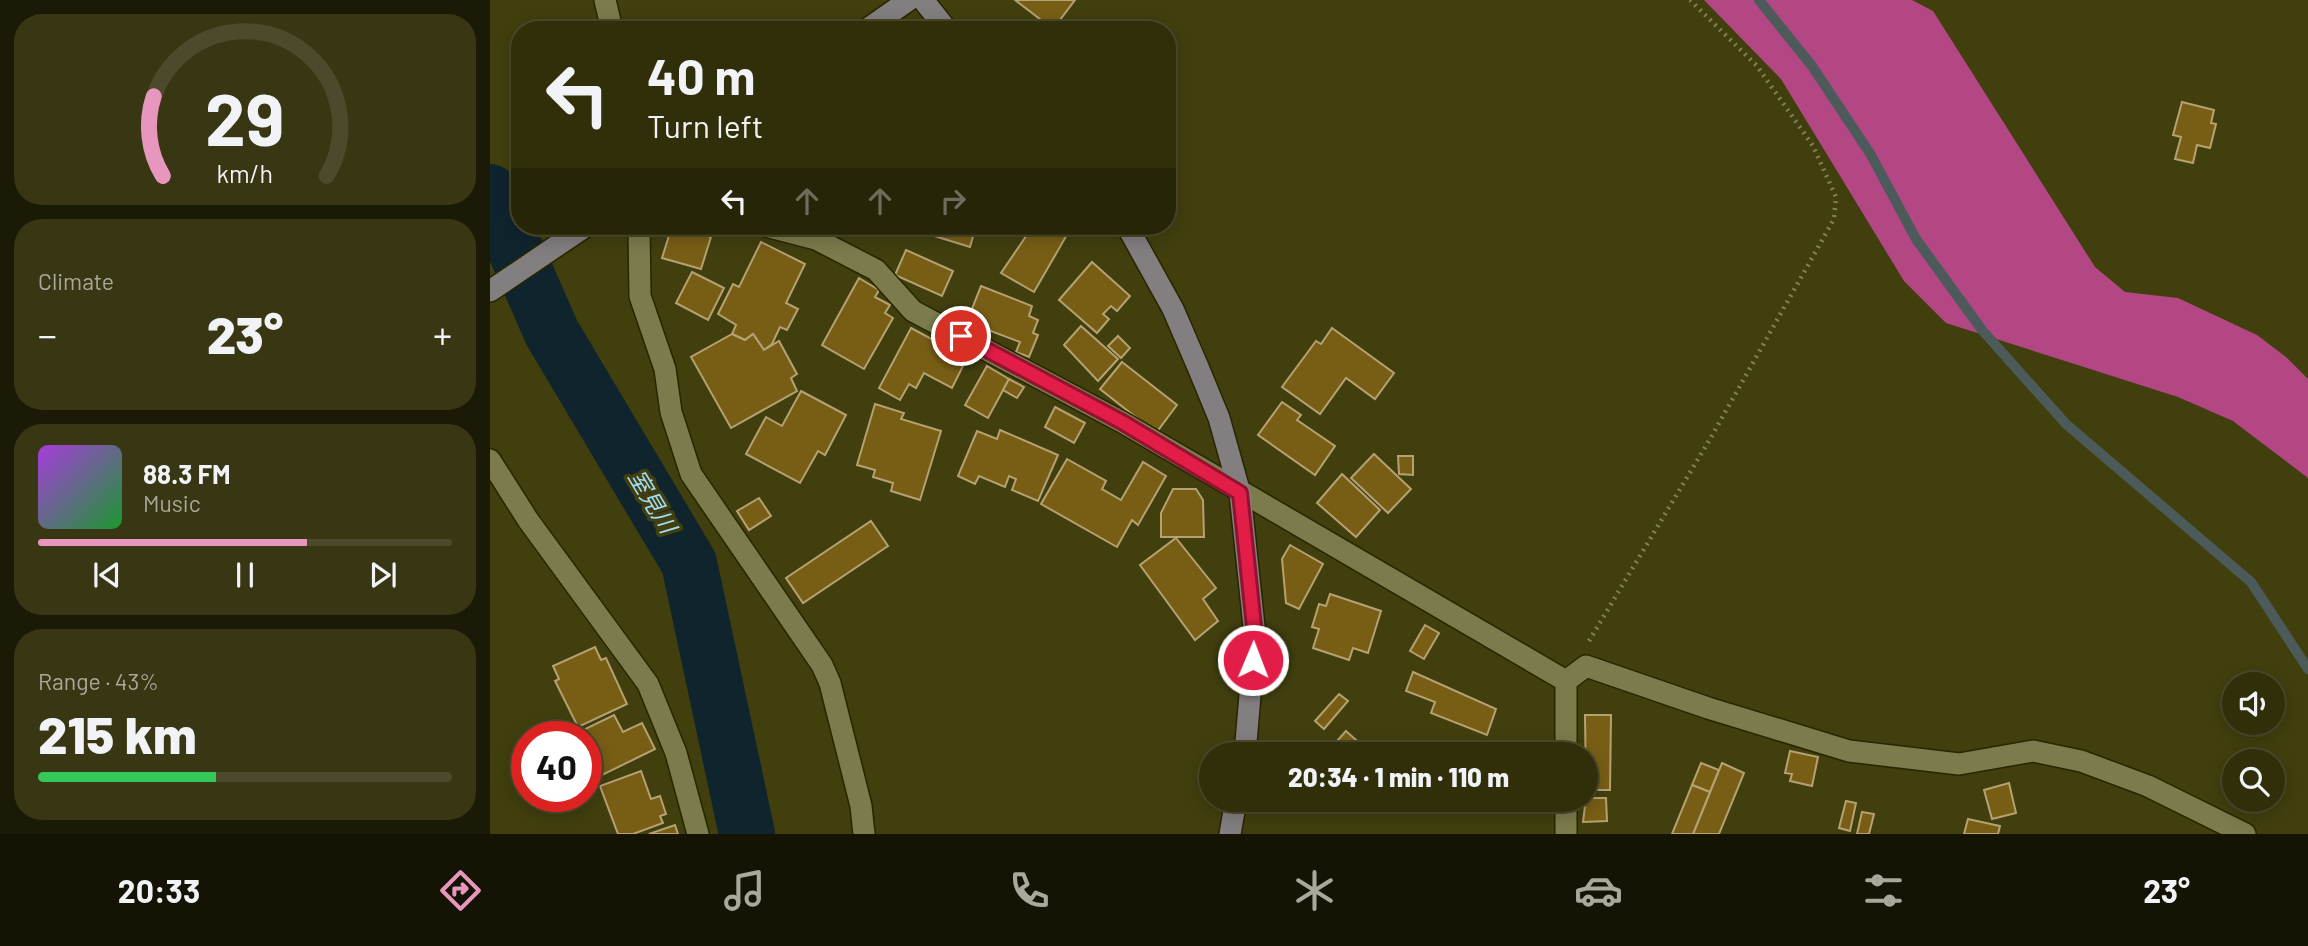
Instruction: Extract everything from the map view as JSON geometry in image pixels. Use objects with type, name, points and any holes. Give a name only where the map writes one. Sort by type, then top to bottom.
[{"type":"street","points":[[605,0],[610,21]]},
{"type":"street","points":[[879,21],[909,0]]},
{"type":"street","points":[[923,0],[940,21]]},
{"type":"street","points":[[490,291],[573,235]]},
{"type":"street","points":[[639,235],[640,296],[665,369],[671,412],[686,462],[691,474],[822,665],[831,683],[861,806],[864,834]]},
{"type":"street","points":[[801,235],[816,239],[876,271],[913,311],[1111,416],[1566,681]]},
{"type":"street","points":[[1132,235],[1168,298],[1198,366],[1219,418],[1240,493],[1255,636],[1246,742]]},
{"type":"street","points":[[490,460],[528,520],[648,684],[676,753],[698,834]]},
{"type":"street","points":[[1566,681],[1586,666],[1708,708],[1849,751],[1959,764],[2034,751],[2081,761],[2148,786],[2245,834]]},
{"type":"street","points":[[1566,681],[1566,742]]},
{"type":"street","points":[[1230,834],[1234,812]]},
{"type":"street","points":[[1566,812],[1566,834]]},
{"type":"path","points":[[1586,666],[1586,647],[1596,626],[1710,439],[1834,219],[1836,197],[1813,146],[1758,66],[1690,0]]},
{"type":"shaded area","points":[[1704,0],[1912,0],[1933,11],[2095,267],[2125,292],[2178,298],[2257,335],[2286,357],[2308,379],[2308,478],[2233,421],[2178,397],[1946,323],[1904,281],[1781,79]]},
{"type":"building","points":[[1015,0],[1075,0],[1059,21],[1043,21]]},
{"type":"building","points":[[2182,102],[2214,110],[2211,123],[2216,124],[2210,148],[2197,145],[2193,163],[2175,159],[2181,137],[2173,135]]},
{"type":"building","points":[[669,235],[711,237],[701,269],[662,258]]},
{"type":"building","points":[[931,235],[973,235],[970,247]]},
{"type":"building","points":[[1027,235],[1067,235],[1034,292],[1001,273]]},
{"type":"building","points":[[761,242],[805,264],[786,303],[798,309],[787,330],[780,327],[772,344],[764,350],[753,334],[745,340],[732,334],[736,325],[718,314],[733,284],[739,287]]},
{"type":"building","points":[[906,250],[953,271],[942,296],[895,275]]},
{"type":"building","points":[[1092,262],[1130,296],[1117,311],[1111,306],[1103,314],[1109,319],[1097,333],[1059,300]]},
{"type":"building","points":[[692,272],[724,288],[708,320],[676,303]]},
{"type":"building","points":[[859,278],[879,290],[875,297],[890,305],[885,313],[893,318],[864,369],[822,345]]},
{"type":"building","points":[[981,286],[1032,306],[1029,316],[1038,320],[1033,333],[1038,335],[1029,357],[1016,352],[1020,342],[980,327],[983,319],[970,314]]},
{"type":"building","points":[[1081,326],[1118,359],[1098,381],[1064,345]]},
{"type":"building","points":[[911,328],[967,358],[952,388],[924,373],[916,388],[909,384],[900,400],[879,388]]},
{"type":"building","points":[[1332,328],[1394,373],[1375,399],[1346,378],[1320,414],[1282,387],[1316,341],[1321,344]]},
{"type":"building","points":[[732,334],[745,340],[753,334],[764,350],[779,341],[797,374],[791,378],[797,391],[731,428],[691,357]]},
{"type":"building","points":[[1118,336],[1130,348],[1121,358],[1108,346]]},
{"type":"building","points":[[1122,362],[1177,405],[1156,433],[1100,389]]},
{"type":"building","points":[[987,366],[1009,379],[988,418],[965,405]]},
{"type":"building","points":[[1009,379],[1024,387],[1017,398],[1003,390]]},
{"type":"building","points":[[801,391],[846,415],[825,455],[818,451],[800,483],[746,454],[766,417],[782,426]]},
{"type":"building","points":[[1282,402],[1301,415],[1297,420],[1335,446],[1315,475],[1258,435]]},
{"type":"building","points":[[875,404],[904,413],[901,419],[941,431],[920,500],[891,491],[893,483],[873,477],[875,470],[857,465]]},
{"type":"building","points":[[1055,407],[1085,423],[1074,443],[1045,427]]},
{"type":"building","points":[[1000,430],[1058,455],[1038,501],[1012,490],[1016,479],[1009,476],[1005,487],[979,476],[975,484],[958,476],[977,431],[997,439]]},
{"type":"building","points":[[1374,454],[1411,489],[1388,513],[1351,478]]},
{"type":"building","points":[[1398,456],[1413,456],[1413,475],[1399,474]]},
{"type":"building","points":[[1067,459],[1106,481],[1102,489],[1121,500],[1143,462],[1166,476],[1138,525],[1132,520],[1117,547],[1041,504]]},
{"type":"building","points":[[1342,474],[1380,510],[1356,537],[1317,503]]},
{"type":"building","points":[[1173,489],[1196,489],[1203,500],[1204,537],[1161,537],[1161,513]]},
{"type":"building","points":[[759,498],[771,516],[749,530],[737,511]]},
{"type":"building","points":[[871,521],[888,546],[803,603],[786,578]]},
{"type":"building","points":[[1176,538],[1216,588],[1203,599],[1218,621],[1195,640],[1140,565]]},
{"type":"building","points":[[1290,545],[1323,564],[1299,609],[1286,603],[1282,559]]},
{"type":"building","points":[[1330,594],[1381,611],[1368,653],[1353,648],[1349,660],[1313,648],[1319,629],[1312,627],[1319,604],[1326,606]]},
{"type":"building","points":[[1425,625],[1439,633],[1424,659],[1410,651]]},
{"type":"building","points":[[595,647],[601,660],[606,658],[627,704],[591,721],[575,721],[555,681],[559,679],[553,666]]},
{"type":"building","points":[[1413,672],[1496,709],[1487,735],[1431,713],[1435,702],[1406,691]]},
{"type":"building","points":[[1339,694],[1348,701],[1324,729],[1315,721]]},
{"type":"building","points":[[614,715],[623,732],[642,723],[655,749],[602,775],[602,721]]},
{"type":"building","points":[[1585,715],[1611,715],[1610,790],[1598,790],[1598,742],[1585,742]]},
{"type":"building","points":[[1346,731],[1358,742],[1336,742]]},
{"type":"building","points":[[1790,751],[1818,757],[1812,786],[1790,781],[1792,774],[1785,773]]},
{"type":"building","points":[[1701,763],[1719,770],[1710,792],[1692,785]]},
{"type":"building","points":[[1722,763],[1744,773],[1719,834],[1693,834]]},
{"type":"building","points":[[641,771],[651,799],[660,796],[666,814],[660,816],[663,823],[633,834],[618,834],[602,785]]},
{"type":"building","points":[[2009,783],[2016,813],[1992,819],[1984,790]]},
{"type":"building","points":[[1692,785],[1710,792],[1693,834],[1672,834]]},
{"type":"building","points":[[1598,798],[1606,798],[1607,821],[1583,822],[1584,812],[1598,812]]},
{"type":"building","points":[[1846,801],[1856,803],[1850,831],[1839,828]]},
{"type":"building","points":[[1862,812],[1874,814],[1869,834],[1857,834]]},
{"type":"building","points":[[1968,819],[2000,826],[1998,834],[1964,834]]},
{"type":"building","points":[[675,825],[678,834],[649,834]]},
{"type":"waterway","points":[[1759,0],[1812,66],[1871,155],[1916,239],[1982,330],[2066,424],[2251,582],[2308,669]]},
{"type":"waterway","name":"室見川","points":[[490,192],[552,333],[689,563],[747,834]]},
{"type":"route","points":[[961,336],[1195,463],[1240,493],[1255,636],[1253,660]]}]
